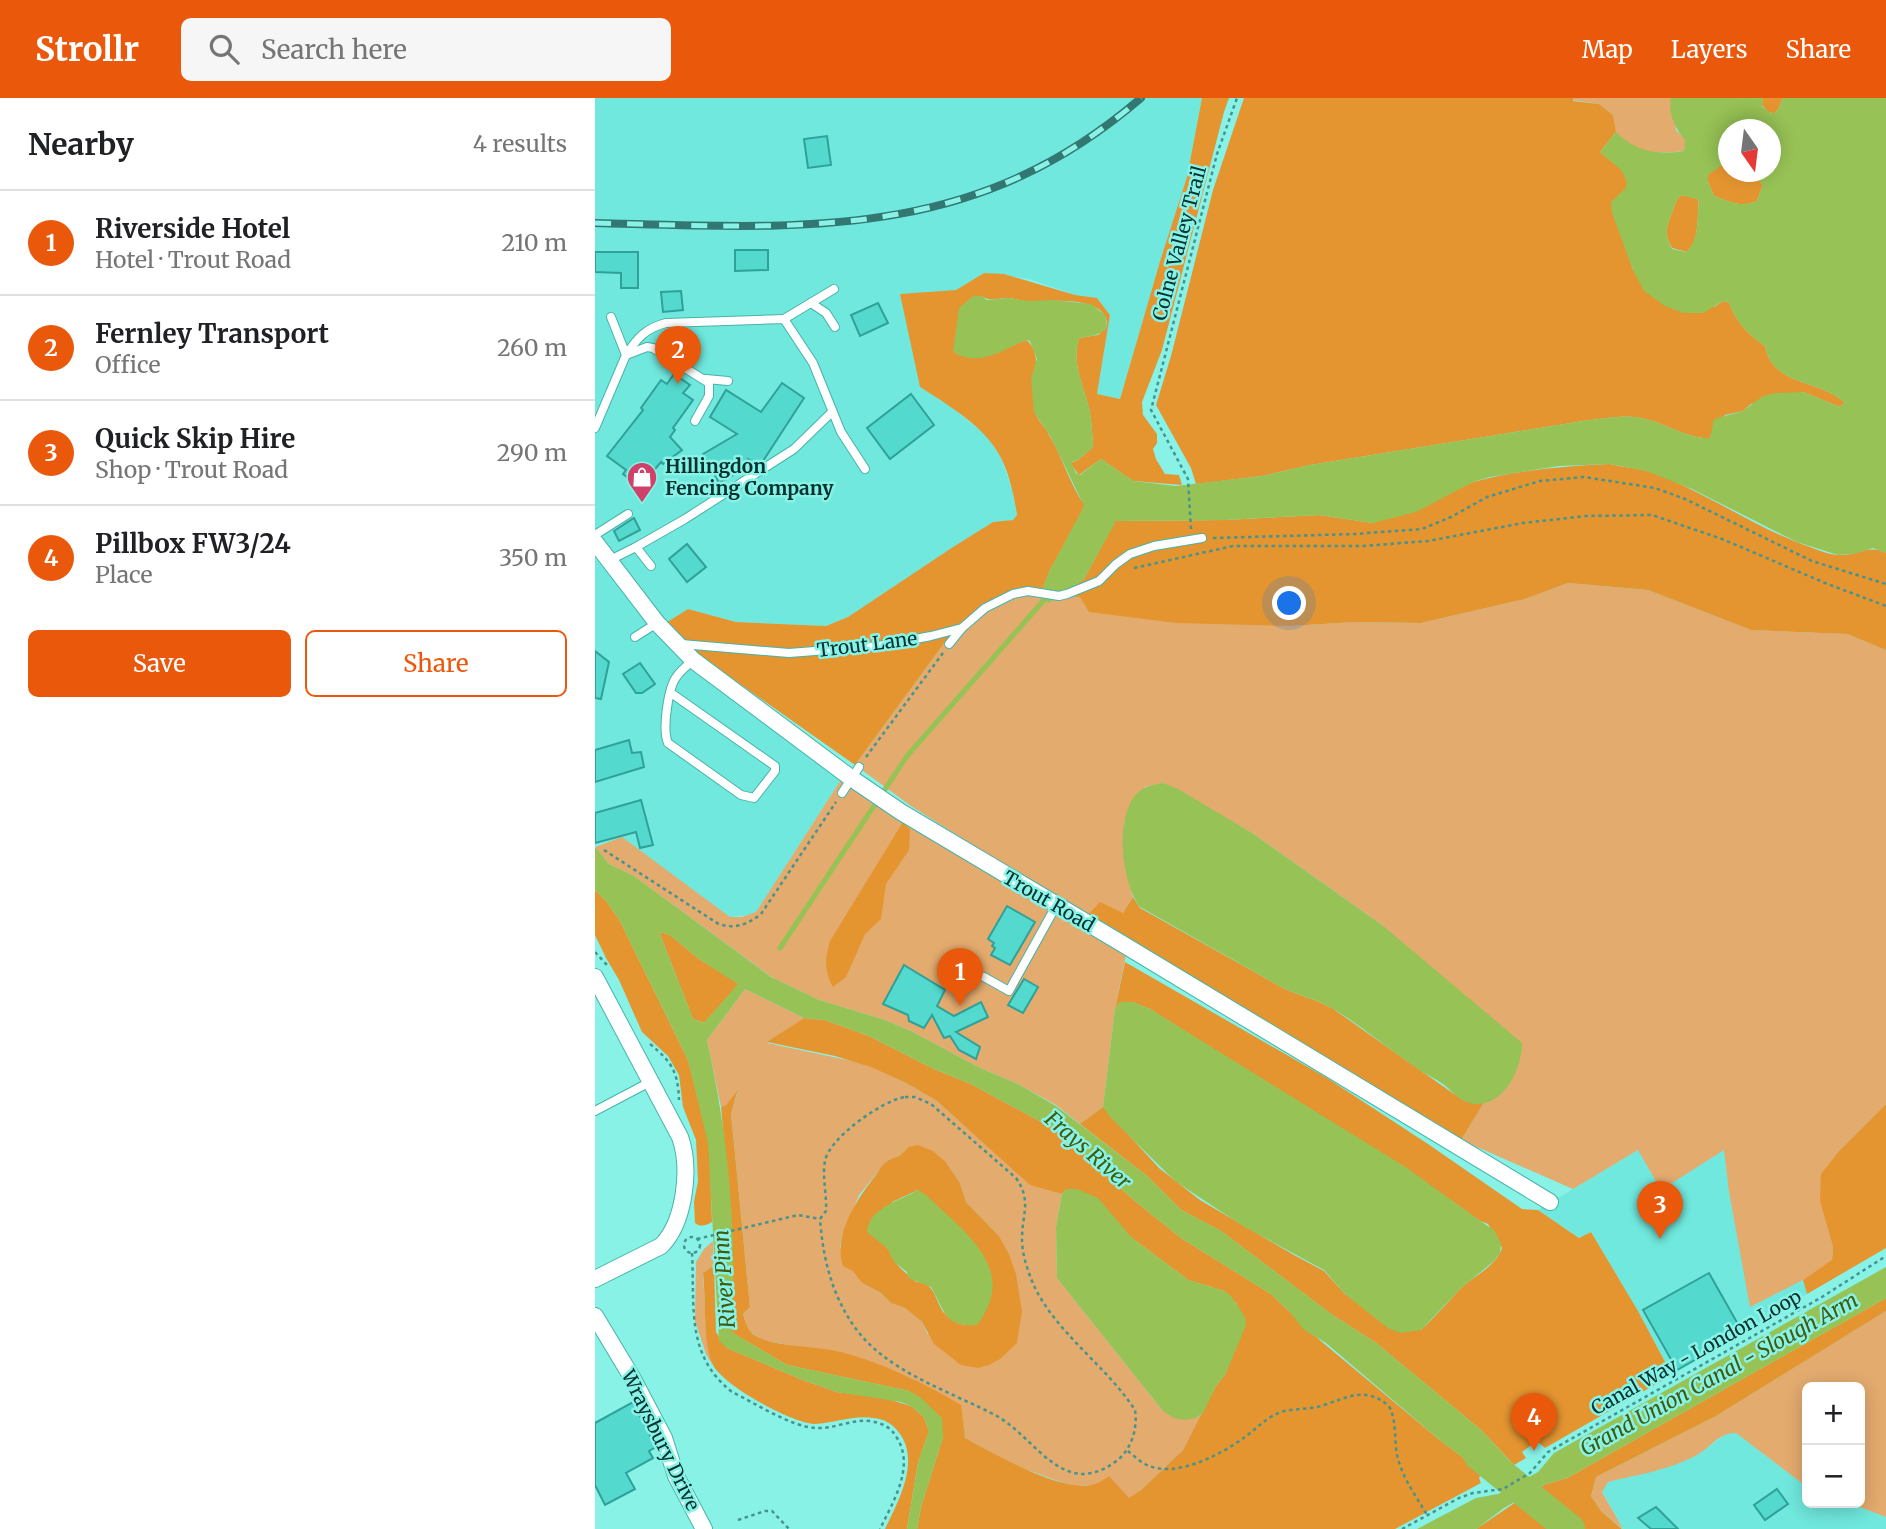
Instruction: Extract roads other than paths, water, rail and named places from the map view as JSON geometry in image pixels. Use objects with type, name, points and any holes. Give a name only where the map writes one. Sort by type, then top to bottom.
[{"type":"street","name":"Trout Road","points":[[595,542],[657,622],[681,644],[693,660],[857,776],[901,812],[1551,1202]]},
{"type":"street","points":[[595,977],[683,1146],[686,1176],[678,1217],[670,1236],[661,1246],[595,1279]]},
{"type":"street","name":"Wraysbury Drive","points":[[595,1316],[664,1438],[675,1476],[703,1529]]},
{"type":"lane","points":[[595,428],[626,355],[638,336],[650,328],[666,323],[784,319],[834,289]]},
{"type":"lane","points":[[811,303],[826,313],[835,327]]},
{"type":"lane","points":[[611,317],[626,355]]},
{"type":"lane","points":[[784,319],[813,363],[841,432],[865,469]]},
{"type":"lane","points":[[626,355],[647,347],[653,348],[706,379],[728,381]]},
{"type":"lane","points":[[695,421],[709,396],[709,383],[706,379]]},
{"type":"lane","points":[[610,560],[685,519],[794,449],[832,412]]},
{"type":"lane","points":[[595,534],[628,514]]},
{"type":"lane","name":"Trout Lane","points":[[681,644],[769,653],[879,646],[962,628],[985,608],[1020,592],[1059,596],[1090,586],[1100,582],[1120,560],[1136,551],[1202,538]]},
{"type":"lane","points":[[636,547],[651,566]]},
{"type":"lane","points":[[635,637],[657,622]]},
{"type":"lane","points":[[949,644],[962,628]]},
{"type":"lane","points":[[671,694],[775,766],[775,771],[754,798],[741,795],[667,743],[664,727],[671,694],[675,678],[693,660]]},
{"type":"lane","points":[[842,793],[857,776]]},
{"type":"lane","points":[[984,977],[1009,991],[1056,906]]},
{"type":"lane","points":[[595,1111],[650,1082]]},
{"type":"water","points":[[1671,98],[1763,98],[1762,106],[1774,114],[1783,98],[1886,98],[1886,553],[1873,548],[1838,555],[1797,542],[1692,489],[1646,471],[1610,464],[1559,466],[1473,482],[1416,512],[1373,523],[1319,515],[1225,520],[1116,521],[1084,579],[1049,603],[1039,598],[1049,572],[1084,506],[1051,437],[1034,412],[1031,379],[1037,359],[1030,341],[1026,340],[981,358],[953,352],[959,308],[973,296],[981,296],[987,300],[1008,298],[1091,304],[1105,315],[1107,327],[1098,334],[1079,338],[1077,347],[1077,365],[1090,413],[1093,447],[1078,460],[1071,462],[1076,473],[1080,475],[1101,459],[1133,481],[1176,486],[1262,476],[1310,465],[1622,417],[1645,419],[1685,434],[1710,438],[1714,419],[1743,411],[1763,396],[1776,393],[1803,392],[1840,407],[1845,403],[1835,395],[1787,376],[1777,369],[1765,346],[1739,321],[1729,302],[1723,301],[1703,313],[1683,313],[1665,306],[1644,291],[1633,270],[1612,213],[1611,202],[1626,188],[1627,181],[1621,170],[1600,152],[1616,132],[1639,148],[1665,153],[1684,151],[1685,140],[1678,131],[1671,110]],"holes":[[[1682,195],[1699,200],[1694,241],[1686,252],[1672,249],[1667,233],[1675,203]]]},
{"type":"water","points":[[1163,783],[1178,789],[1252,833],[1382,925],[1522,1043],[1514,1076],[1500,1095],[1481,1104],[1465,1102],[1332,1008],[1283,988],[1140,907],[1125,869],[1124,822],[1128,808],[1140,791]]},
{"type":"water","name":"River Pinn","points":[[595,847],[609,864],[634,876],[771,977],[819,1000],[882,1019],[911,1031],[1056,1106],[1147,1176],[1181,1210],[1221,1231],[1331,1314],[1376,1343],[1481,1430],[1522,1474],[1502,1485],[1495,1482],[1441,1441],[1326,1343],[1304,1330],[1271,1294],[1181,1238],[1135,1201],[1088,1159],[1069,1137],[971,1084],[934,1069],[869,1036],[825,1020],[804,1018],[745,989],[707,1040],[723,1127],[730,1186],[733,1246],[731,1329],[734,1334],[787,1365],[909,1391],[920,1397],[942,1418],[943,1437],[921,1507],[917,1529],[907,1529],[918,1463],[929,1431],[924,1417],[911,1406],[901,1402],[837,1392],[803,1380],[727,1348],[719,1341],[708,1143],[688,1060],[619,919],[595,890]],"holes":[[[659,932],[670,935],[699,959],[738,984],[704,1023],[693,1019]]]},
{"type":"water","points":[[1120,1002],[1132,1002],[1150,1009],[1407,1168],[1494,1230],[1501,1243],[1500,1253],[1461,1288],[1421,1330],[1400,1333],[1388,1328],[1346,1295],[1324,1270],[1243,1226],[1175,1181],[1110,1117],[1103,1107],[1115,1009]]},
{"type":"water","points":[[1067,1189],[1077,1189],[1098,1198],[1132,1238],[1188,1280],[1224,1291],[1231,1296],[1245,1317],[1246,1325],[1226,1373],[1216,1386],[1203,1413],[1196,1418],[1174,1418],[1163,1411],[1057,1278],[1056,1227],[1062,1194]]},
{"type":"water","points":[[918,1190],[970,1238],[990,1269],[993,1286],[989,1305],[977,1325],[951,1320],[931,1287],[908,1278],[907,1272],[893,1261],[888,1249],[867,1232],[873,1216],[879,1211]]},
{"type":"water","name":"Grand Union Canal - Slough Arm","points":[[1886,1267],[1886,1298],[1567,1478],[1546,1484],[1504,1508],[1476,1529],[1417,1529],[1476,1498],[1498,1494],[1538,1472],[1554,1453]]},
{"type":"waterway","points":[[780,948],[907,756],[1044,600]]},
{"type":"waterway","name":"Frays River","points":[[1478,1455],[1570,1529]]},
{"type":"railway","points":[[595,223],[744,226],[814,224],[882,217],[949,203],[1014,179],[1078,145],[1141,98]]},
{"type":"place","name":"Fernley Transport","points":[[678,384]]},
{"type":"place","name":"Hillingdon Fencing Company","points":[[642,504]]},
{"type":"place","name":"Riverside Hotel","points":[[960,1006]]},
{"type":"place","name":"Quick Skip Hire","points":[[1660,1239]]},
{"type":"place","name":"Pillbox FW3/24","points":[[1534,1451]]}]
